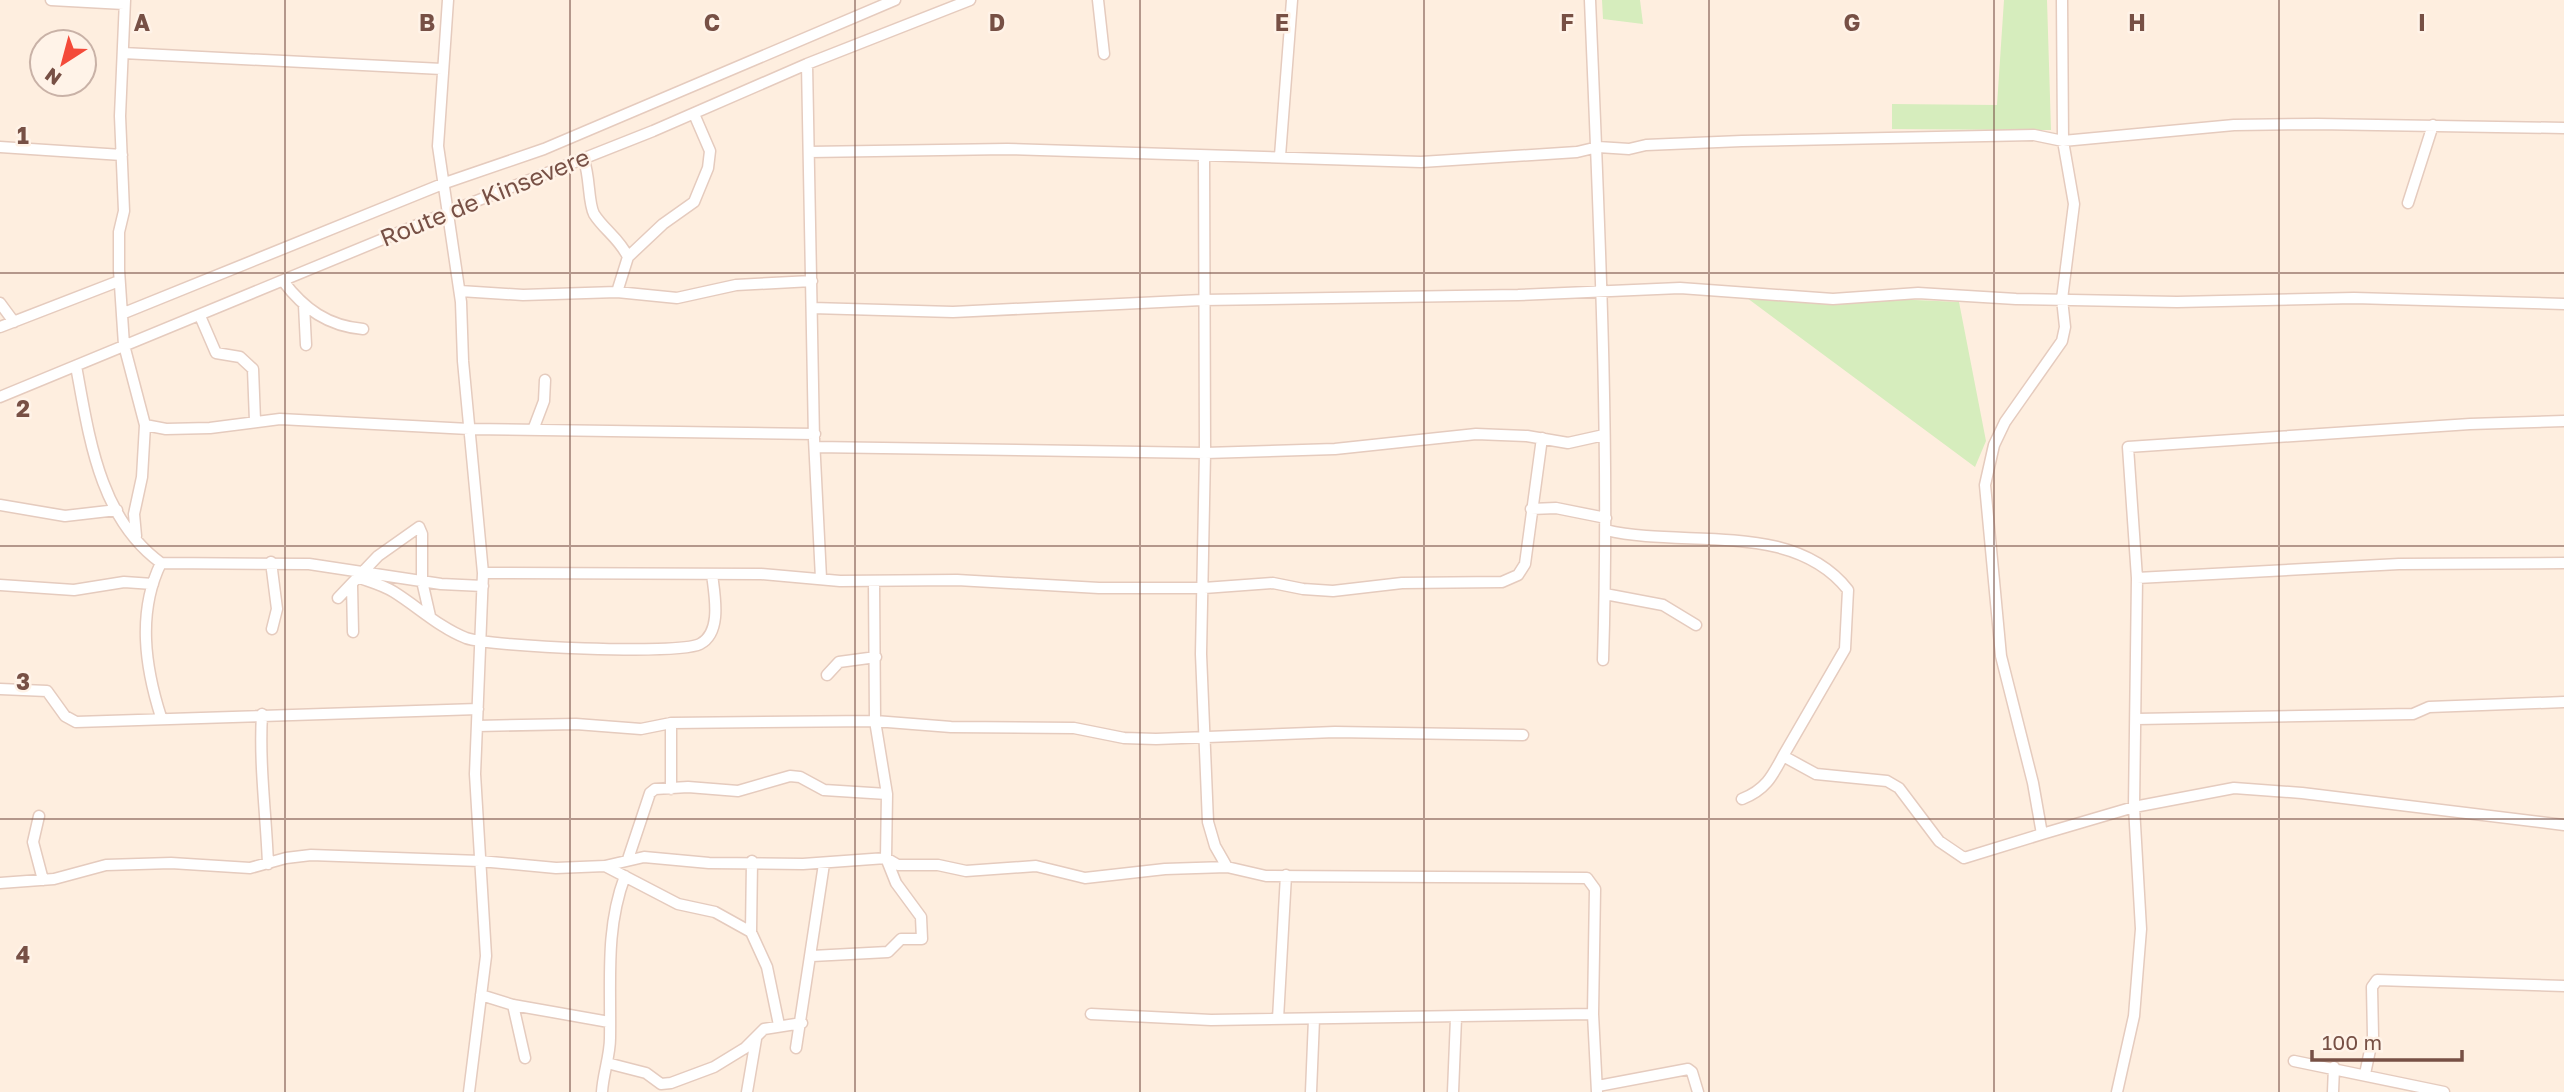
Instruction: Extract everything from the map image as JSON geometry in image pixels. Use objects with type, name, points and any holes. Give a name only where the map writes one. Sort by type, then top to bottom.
[{"type":"street","points":[[51,0],[124,2],[120,116],[124,211],[119,232],[120,281],[124,345],[145,425],[142,477],[134,514],[137,539]]},
{"type":"street","points":[[449,0],[438,146],[445,183],[446,213],[460,291],[469,429],[483,573],[475,774],[486,956],[469,1092]]},
{"type":"street","points":[[124,313],[445,183],[544,149],[894,0]]},
{"type":"street","name":"Route de Kinsevere","points":[[0,397],[694,114],[807,64],[970,0]]},
{"type":"street","points":[[1098,0],[1104,54]]},
{"type":"street","points":[[1280,156],[1292,0]]},
{"type":"street","points":[[1590,0],[1598,147],[1606,518],[1603,660]]},
{"type":"street","points":[[2042,834],[2033,783],[2001,656],[1985,485],[1994,445],[2005,422],[2062,341],[2065,327],[2062,299],[2074,204],[2063,141],[2062,0]]},
{"type":"street","points":[[122,52],[442,69]]},
{"type":"street","points":[[807,64],[814,434],[821,578]]},
{"type":"street","points":[[617,292],[628,257],[697,197],[710,151],[694,114]]},
{"type":"street","points":[[809,152],[1007,149],[1421,162],[1577,152],[1598,147],[1622,149],[1646,145],[1885,137],[2034,135],[2063,141],[2234,125],[2564,128]]},
{"type":"street","points":[[2408,203],[2433,125]]},
{"type":"street","points":[[0,147],[122,155]]},
{"type":"street","points":[[1204,156],[1202,299],[1205,453],[1201,653],[1208,822],[1214,846],[1227,867]]},
{"type":"street","points":[[579,160],[584,161],[587,170],[593,212],[622,245],[628,257]]},
{"type":"street","points":[[0,327],[120,281]]},
{"type":"street","points":[[283,281],[304,305],[339,327],[363,329]]},
{"type":"street","points":[[460,291],[523,295],[617,292],[677,298],[736,285],[812,281]]},
{"type":"street","points":[[812,308],[953,312],[1202,299],[1518,295],[1680,288],[1833,299],[1918,293],[2177,302],[2354,299],[2564,304]]},
{"type":"street","points":[[0,303],[14,322]]},
{"type":"street","points":[[304,305],[306,345]]},
{"type":"street","points":[[200,316],[207,326],[216,353],[240,357],[253,369],[255,421]]},
{"type":"street","points":[[76,366],[97,468],[108,497],[137,539],[161,563],[271,562],[359,577],[483,586]]},
{"type":"street","points":[[533,430],[544,401],[545,380]]},
{"type":"street","points":[[145,425],[210,428],[255,421],[293,419],[469,429],[814,434]]},
{"type":"street","points":[[2117,1092],[2134,1016],[2141,947],[2134,807],[2137,578],[2128,447],[2431,426],[2564,421]]},
{"type":"street","points":[[815,447],[1205,453],[1335,449],[1476,434],[1578,443],[1604,435]]},
{"type":"street","points":[[483,573],[712,574],[874,582],[957,580],[1099,588],[1204,588],[1273,583],[1333,591],[1402,583],[1502,582],[1522,570],[1542,438]]},
{"type":"street","points":[[0,505],[65,516],[117,510]]},
{"type":"street","points":[[1531,509],[1556,508],[1606,518]]},
{"type":"street","points":[[338,598],[385,551],[419,527],[422,534],[422,581],[430,616]]},
{"type":"street","points":[[1606,530],[1648,537],[1767,544],[1809,561],[1838,578],[1848,590],[1844,649],[1767,784],[1758,793],[1742,799]]},
{"type":"street","points":[[271,562],[277,609],[272,629]]},
{"type":"street","points":[[161,563],[148,609],[146,654],[150,688],[161,717]]},
{"type":"street","points":[[2137,578],[2413,564],[2564,563]]},
{"type":"street","points":[[359,577],[384,586],[452,631],[481,642],[663,649],[700,644],[712,630],[715,618],[712,574]]},
{"type":"street","points":[[353,632],[359,577]]},
{"type":"street","points":[[0,585],[74,590],[124,582],[153,584]]},
{"type":"street","points":[[812,956],[888,952],[901,939],[922,939],[921,917],[896,883],[886,858],[887,794],[874,721],[874,582]]},
{"type":"street","points":[[1605,594],[1663,605],[1696,625]]},
{"type":"street","points":[[827,675],[839,662],[876,657]]},
{"type":"street","points":[[0,689],[47,691],[65,716],[76,722],[161,717],[478,709]]},
{"type":"street","points":[[2137,719],[2413,714],[2430,707],[2564,702]]},
{"type":"street","points":[[262,714],[260,766],[266,794],[268,864]]},
{"type":"street","points":[[477,726],[576,724],[641,729],[671,723],[874,721],[951,727],[1074,728],[1124,738],[1418,732],[1523,735]]},
{"type":"street","points":[[671,723],[671,789]]},
{"type":"street","points":[[1783,757],[1816,774],[1887,781],[1899,788],[1939,841],[1951,852],[1964,858],[2134,807],[2193,794],[2254,788],[2564,825]]},
{"type":"street","points":[[628,859],[650,793],[655,789],[688,787],[738,791],[790,776],[800,777],[824,790],[887,794]]},
{"type":"street","points":[[39,816],[33,842],[43,880]]},
{"type":"street","points":[[0,883],[43,880],[106,865],[172,863],[250,868],[286,858],[311,855],[480,861],[531,867],[605,866],[628,859],[709,863],[824,863],[886,858],[898,866],[939,865],[966,871],[1036,866],[1085,878],[1166,869],[1227,867],[1266,876],[1587,878],[1595,889],[1593,1014],[1598,1089],[1688,1069],[1692,1072],[1698,1092]]},
{"type":"street","points":[[752,861],[751,932],[767,967],[779,1026]]},
{"type":"street","points":[[796,1048],[802,1023],[824,863]]},
{"type":"street","points":[[605,866],[678,904],[715,912],[751,932]]},
{"type":"street","points":[[1278,1019],[1286,875]]},
{"type":"street","points":[[602,1092],[607,1063],[614,906],[625,876]]},
{"type":"street","points":[[2365,1074],[2373,1036],[2372,987],[2377,980],[2564,986]]},
{"type":"street","points":[[481,995],[513,1005],[609,1022]]},
{"type":"street","points":[[513,1005],[525,1058]]},
{"type":"street","points":[[1091,1014],[1210,1020],[1593,1014]]},
{"type":"street","points":[[1452,1092],[1456,1018]]},
{"type":"street","points":[[1311,1092],[1314,1019]]},
{"type":"street","points":[[607,1063],[646,1073],[661,1084],[671,1083],[713,1067],[757,1039],[764,1029],[802,1023]]},
{"type":"street","points":[[747,1092],[757,1039]]},
{"type":"street","points":[[2294,1061],[2444,1092]]},
{"type":"street","points":[[2333,1092],[2334,1068]]},
{"type":"green space","points":[[1602,0],[1640,0],[1643,24],[1603,19]]},
{"type":"green space","points":[[2004,0],[2047,0],[2051,130],[1892,129],[1892,104],[1997,105]]},
{"type":"green space","points":[[1739,292],[1959,302],[1986,441],[1975,467]]}]
